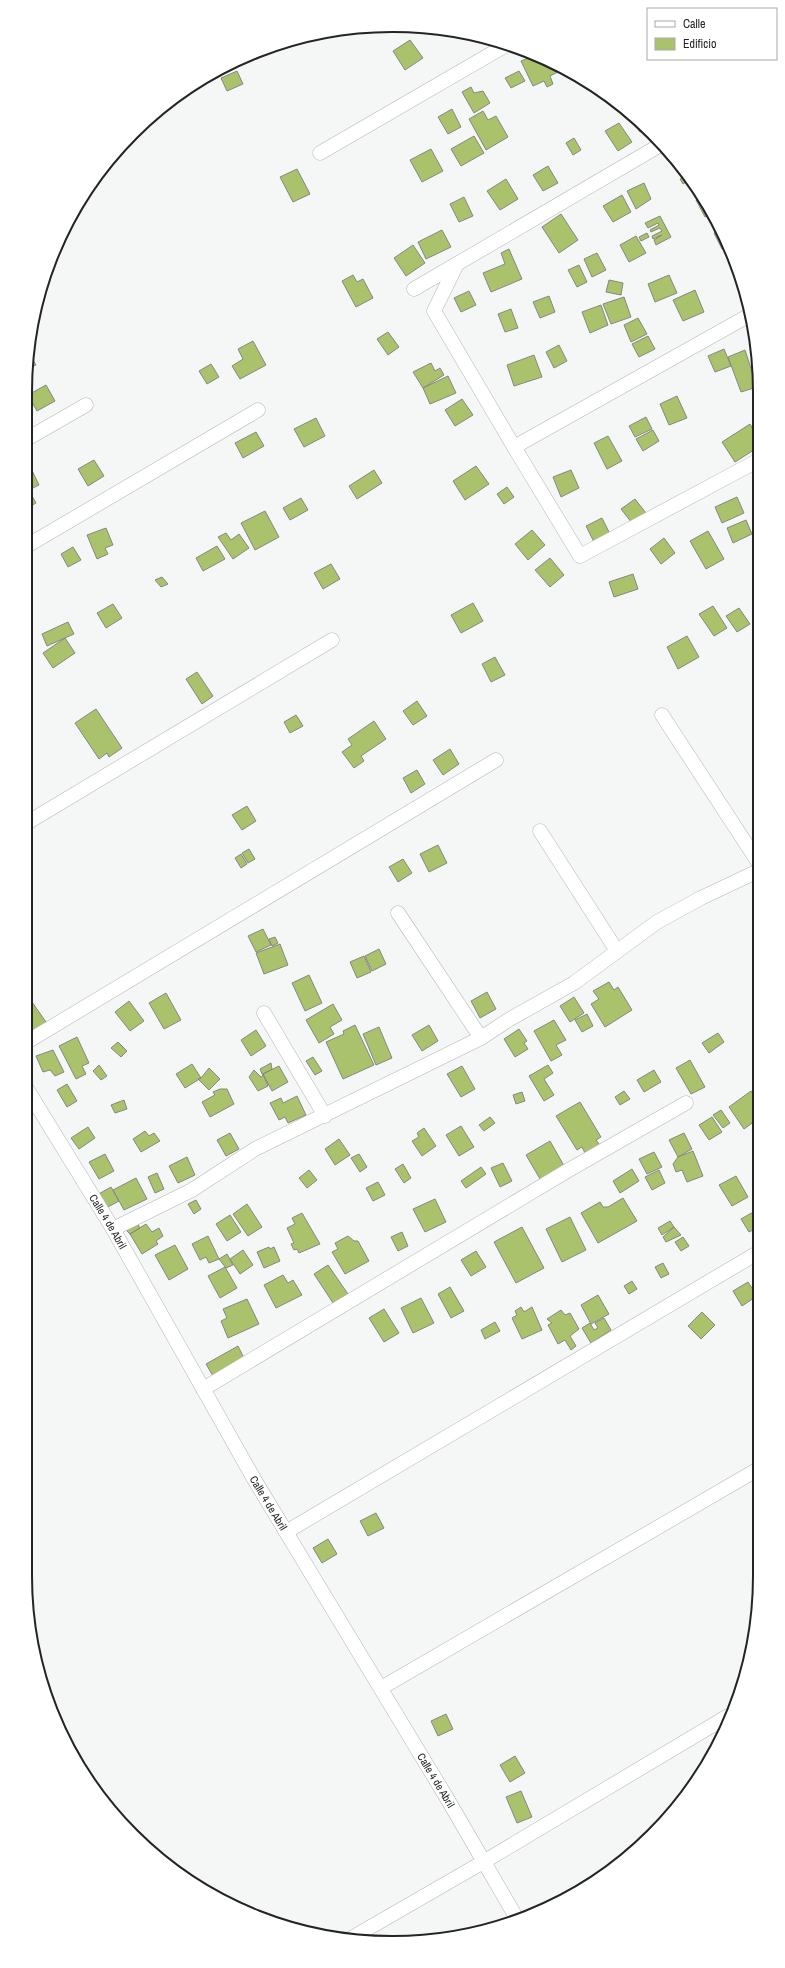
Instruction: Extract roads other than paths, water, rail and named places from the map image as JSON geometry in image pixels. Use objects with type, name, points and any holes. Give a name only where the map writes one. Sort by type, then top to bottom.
[{"type":"street","points":[[320,153],[500,49]]},
{"type":"street","points":[[414,289],[656,147]]},
{"type":"street","points":[[457,264],[434,311],[580,556],[753,463]]},
{"type":"street","points":[[514,447],[745,318]]},
{"type":"street","points":[[32,436],[86,405]]},
{"type":"street","points":[[32,542],[258,410]]},
{"type":"street","points":[[32,820],[332,640]]},
{"type":"street","points":[[662,715],[753,854]]},
{"type":"street","points":[[32,1039],[496,760]]},
{"type":"street","points":[[540,831],[617,951]]},
{"type":"street","points":[[113,1229],[192,1190],[255,1149],[481,1038],[510,1019],[574,983],[657,922],[701,898],[753,873]]},
{"type":"street","points":[[398,913],[481,1038]]},
{"type":"street","points":[[264,1014],[324,1116]]},
{"type":"street","name":"Calle 4 de Abril","points":[[32,1097],[113,1229],[286,1532],[485,1861],[515,1915]]},
{"type":"street","points":[[203,1389],[567,1171],[686,1103]]},
{"type":"street","points":[[286,1532],[753,1256]]},
{"type":"street","points":[[381,1688],[753,1472]]},
{"type":"street","points":[[358,1934],[485,1861],[723,1719]]}]
